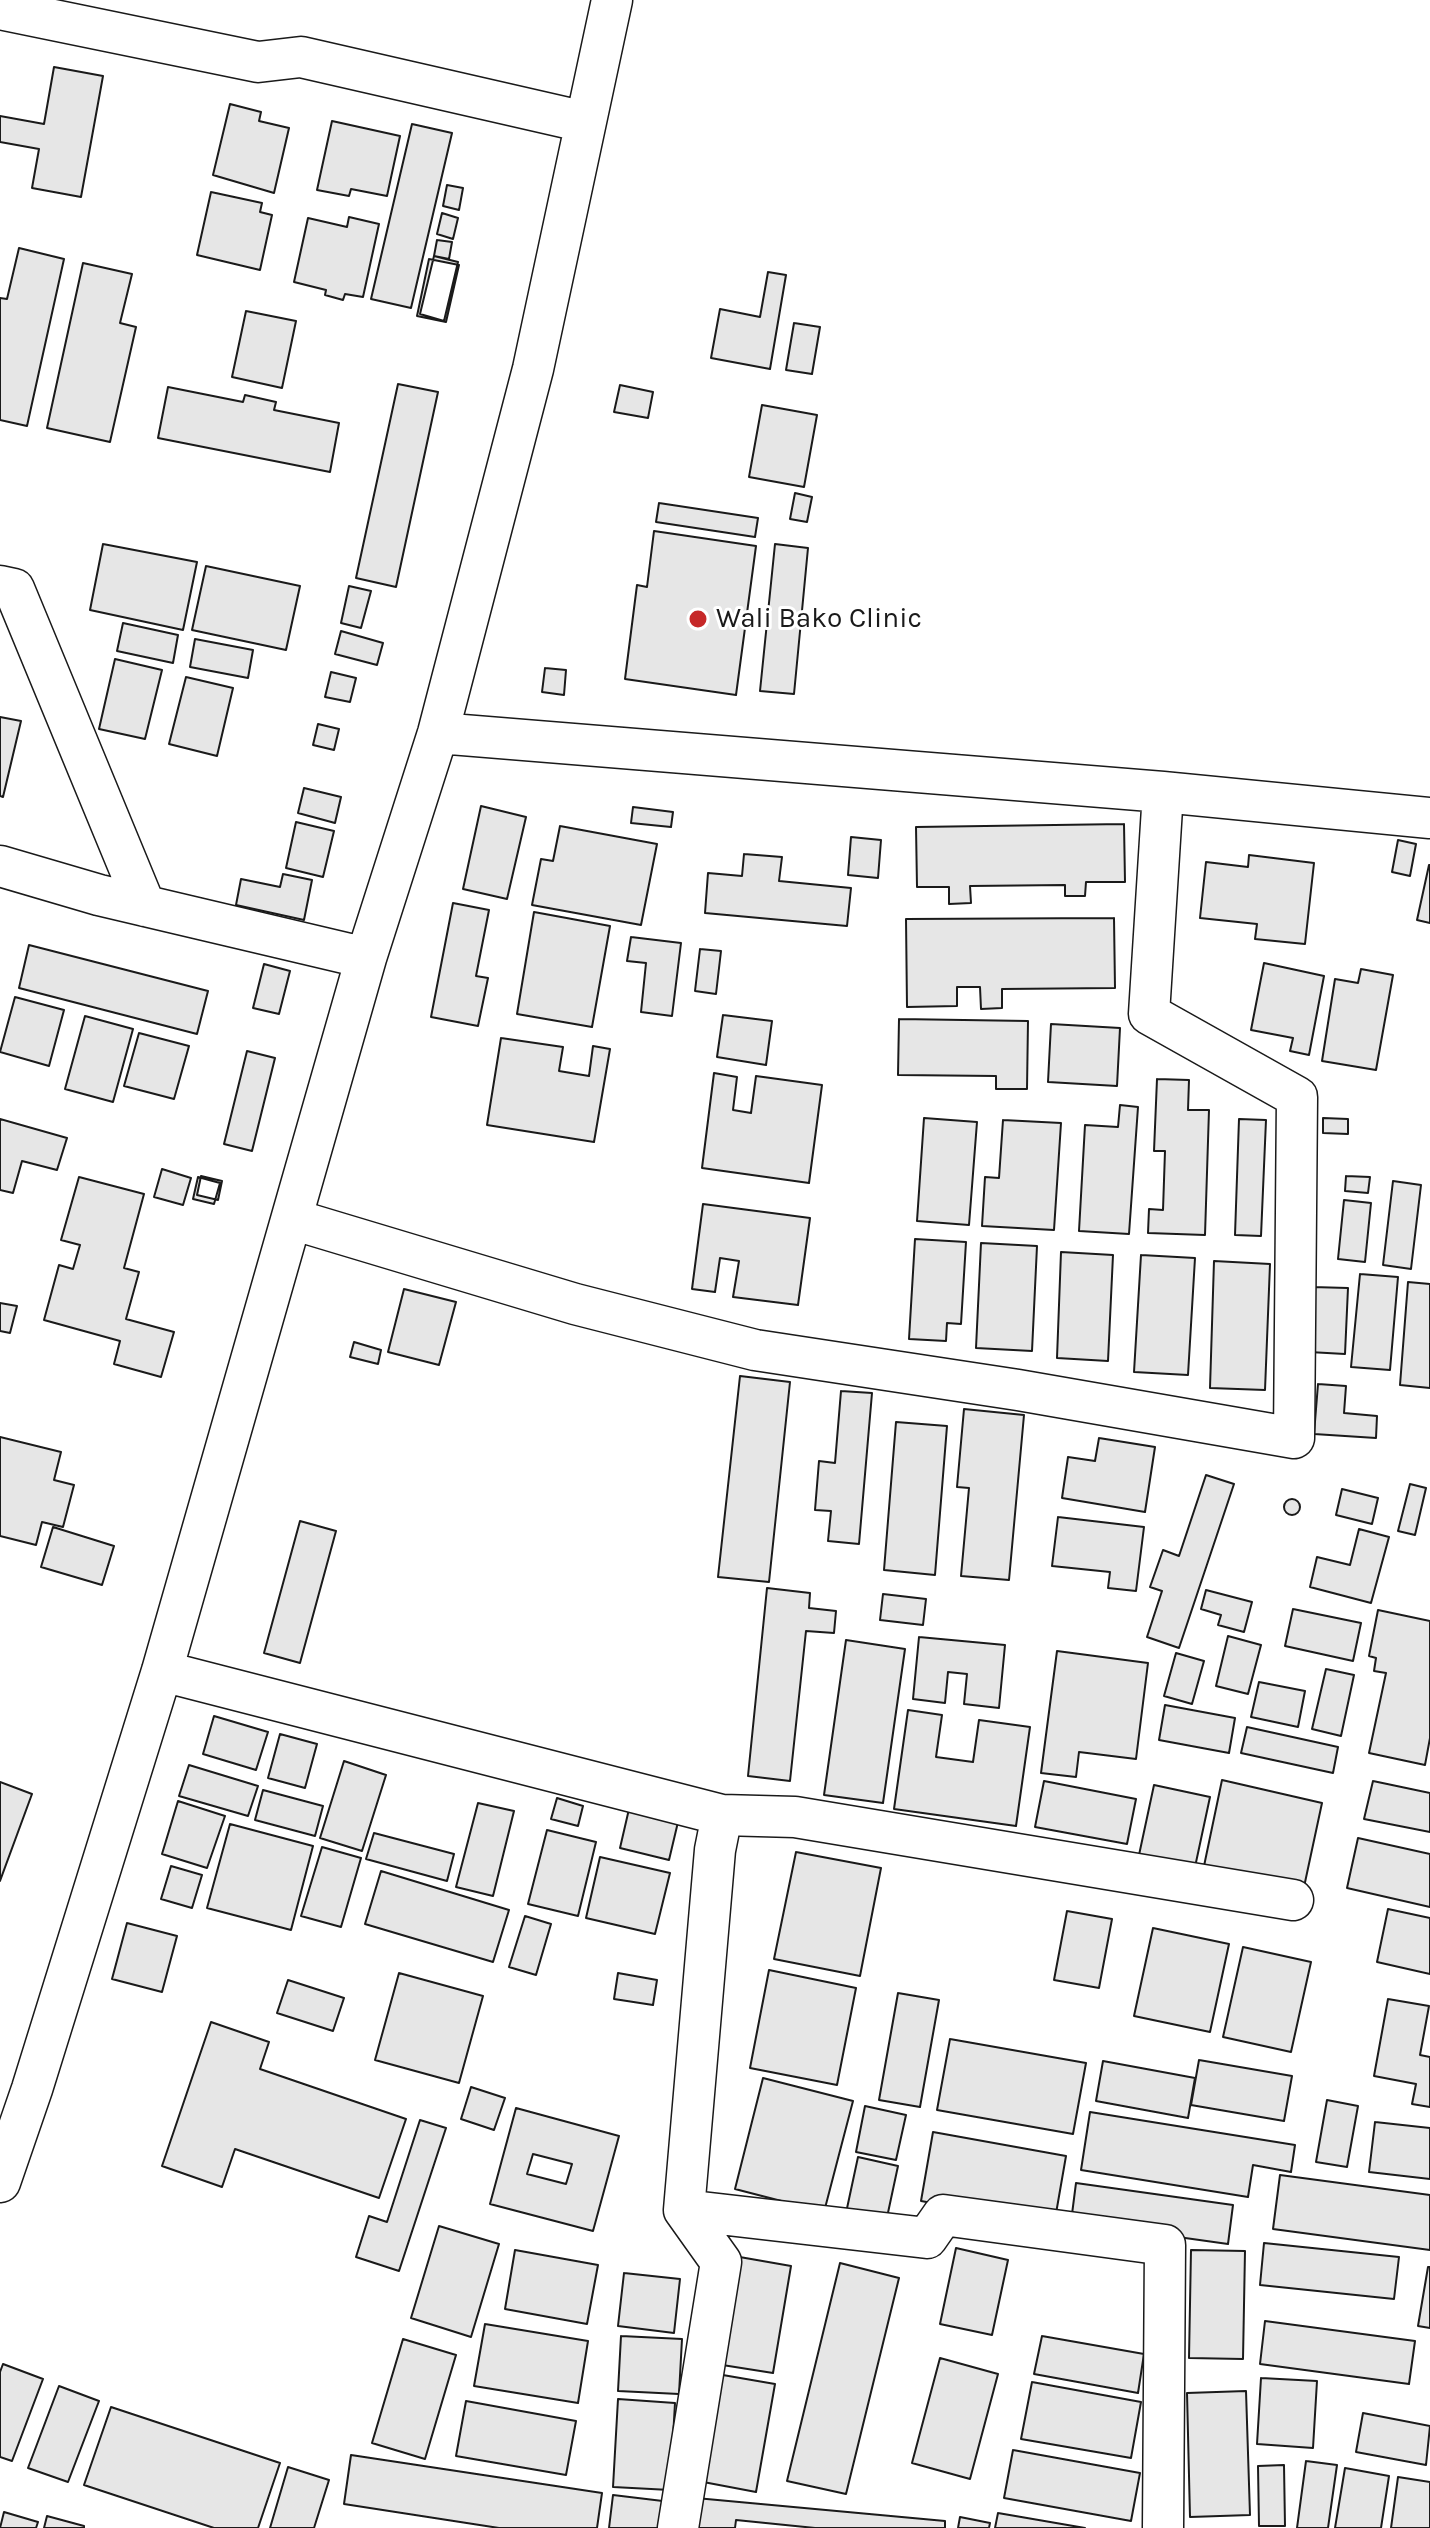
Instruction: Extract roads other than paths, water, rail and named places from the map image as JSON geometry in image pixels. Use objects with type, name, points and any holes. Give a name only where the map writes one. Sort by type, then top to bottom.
[{"type":"street","points":[[0,2182],[162,1671],[366,958],[438,733],[533,369],[612,0]]},
{"type":"street","points":[[0,9],[258,62],[301,57],[585,122]]},
{"type":"street","points":[[0,586],[14,589],[145,906]]},
{"type":"street","points":[[438,733],[1163,792],[1430,818]]},
{"type":"street","points":[[292,1219],[575,1304],[755,1350],[1018,1390],[1294,1438],[1297,1097],[1149,1014],[1163,792]]},
{"type":"street","points":[[0,866],[145,906],[366,958]]},
{"type":"street","points":[[162,1671],[722,1815],[795,1817],[1293,1900]]},
{"type":"street","points":[[678,2528],[721,2262],[684,2210],[715,1850],[722,1815]]},
{"type":"street","points":[[684,2210],[927,2238],[943,2215],[1165,2245],[1163,2528]]},
{"type":"place","name":"Wali Bako Clinic","points":[[698,619]]}]
